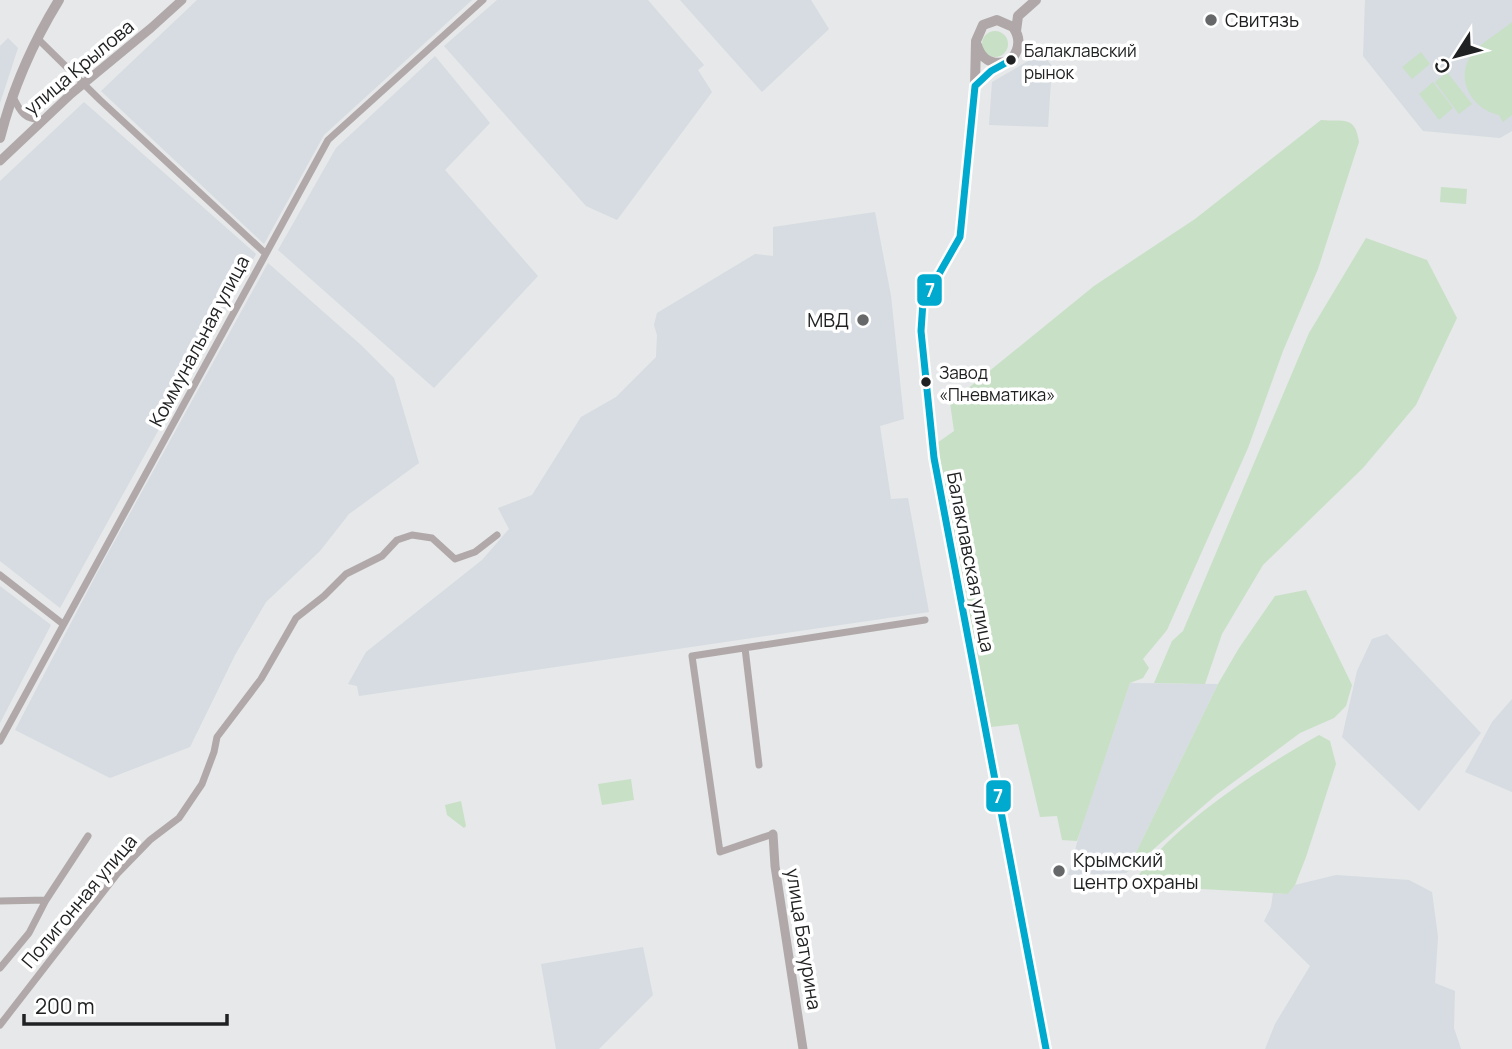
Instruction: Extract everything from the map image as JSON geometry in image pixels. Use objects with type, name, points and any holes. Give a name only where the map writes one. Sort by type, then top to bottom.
[{"type":"main road","points":[[0,138],[11,94],[37,37],[59,0]]},
{"type":"main road","points":[[1005,22],[1018,16],[1036,0]]},
{"type":"main road","points":[[975,86],[991,71],[1009,61],[1018,48],[1018,16]]},
{"type":"main road","points":[[1009,61],[992,62],[986,59],[976,41],[983,25],[997,20],[1005,22],[1016,31]]},
{"type":"main road","name":"Балаклавская улица","points":[[976,41],[975,86],[960,237],[923,302],[921,331],[938,485],[1006,828],[1046,1049]]},
{"type":"street","name":"улица Крылова","points":[[0,161],[83,84],[182,0]]},
{"type":"street","name":"Коммунальная улица","points":[[0,741],[328,140],[483,0]]},
{"type":"street","points":[[37,37],[83,84],[265,253]]},
{"type":"street","points":[[11,94],[25,117],[33,120],[44,119]]},
{"type":"street","name":"Полигонная улица","points":[[0,1025],[117,874],[150,840],[179,818],[202,784],[217,737],[261,679],[296,618],[346,574],[382,556],[397,540],[412,535],[432,538],[455,559],[475,552],[497,535]]},
{"type":"street","points":[[0,575],[63,624]]},
{"type":"street","points":[[773,834],[720,852],[692,656],[925,620]]},
{"type":"street","points":[[745,648],[759,765]]},
{"type":"street","name":"улица Батурина","points":[[773,834],[775,866],[803,1049]]},
{"type":"street","name":"Полигонная улица","points":[[0,968],[29,933],[46,900],[88,836]]},
{"type":"street","name":"Полигонная улица","points":[[0,901],[46,900]]},
{"type":"shaded area","points":[[197,0],[472,0],[324,135],[264,244],[101,91]]},
{"type":"shaded area","points":[[497,0],[648,0],[704,65],[698,70],[712,92],[617,220],[586,206],[444,46]]},
{"type":"shaded area","points":[[680,0],[811,0],[829,29],[762,92]]},
{"type":"shaded area","points":[[1365,0],[1512,0],[1512,131],[1500,138],[1423,131],[1363,56]]},
{"type":"shaded area","points":[[8,38],[18,48],[0,103],[0,46]]},
{"type":"shaded area","name":"Балаклавский рынок","points":[[1042,53],[1052,66],[1048,127],[989,125],[992,82]]},
{"type":"shaded area","points":[[435,56],[490,123],[445,170],[538,276],[434,388],[278,250],[336,148]]},
{"type":"shaded area","points":[[84,102],[256,254],[60,608],[0,561],[0,181]]},
{"type":"shaded area","points":[[875,212],[891,296],[904,419],[880,426],[891,499],[908,498],[929,612],[359,696],[357,686],[348,684],[366,652],[482,560],[509,529],[498,508],[532,495],[581,417],[616,397],[656,357],[657,335],[654,325],[657,313],[755,254],[773,256],[773,227]]},
{"type":"shaded area","points":[[268,263],[361,345],[394,378],[419,463],[349,514],[320,551],[266,602],[235,655],[190,747],[110,778],[15,730],[97,573]]},
{"type":"shaded area","points":[[0,586],[51,625],[0,723]]},
{"type":"shaded area","points":[[1387,634],[1481,733],[1419,811],[1342,737],[1357,671],[1372,639]]},
{"type":"shaded area","points":[[1130,683],[1218,684],[1126,873],[1068,875],[1082,825]]},
{"type":"shaded area","points":[[1512,699],[1512,792],[1465,772],[1492,722]]},
{"type":"shaded area","points":[[1336,875],[1409,880],[1432,892],[1438,937],[1435,983],[1455,991],[1454,1028],[1461,1049],[1265,1049],[1275,1024],[1310,966],[1264,921],[1271,907],[1273,893],[1288,894],[1295,885]]},
{"type":"shaded area","points":[[643,947],[653,995],[599,1049],[556,1049],[541,964]]},
{"type":"green space","points":[[1512,22],[1512,115],[1503,122],[1499,115],[1475,101],[1466,85],[1465,76],[1466,66],[1473,53]]},
{"type":"green space","points":[[995,31],[1004,35],[1008,44],[1004,53],[995,57],[986,53],[982,44],[986,35]]},
{"type":"green space","points":[[1421,52],[1430,64],[1412,79],[1402,67]]},
{"type":"green space","points":[[1447,72],[1472,104],[1459,114],[1435,82]]},
{"type":"green space","points":[[1433,82],[1453,108],[1439,120],[1419,94]]},
{"type":"green space","points":[[1321,120],[1351,124],[1355,127],[1359,142],[1318,269],[1283,351],[1248,448],[1167,630],[1143,659],[1149,668],[1143,678],[1130,683],[1077,841],[1062,840],[1057,816],[1040,817],[1018,724],[991,727],[937,443],[954,431],[950,403],[1094,286],[1195,219]]},
{"type":"green space","points":[[1441,187],[1467,189],[1466,204],[1440,202]]},
{"type":"green space","points":[[1366,238],[1427,260],[1457,318],[1416,405],[1363,468],[1263,565],[1222,634],[1205,684],[1154,683],[1172,641],[1183,631],[1309,333]]},
{"type":"green space","points":[[1306,590],[1352,685],[1346,706],[1334,718],[1300,733],[1216,795],[1126,873],[1218,684],[1239,648],[1275,596]]},
{"type":"green space","points":[[1319,735],[1330,741],[1336,764],[1306,857],[1295,885],[1288,894],[1132,885],[1168,842],[1191,821],[1243,782]]},
{"type":"green space","points":[[631,779],[634,800],[602,805],[598,784]]},
{"type":"green space","points":[[461,801],[466,826],[464,828],[447,815],[445,805]]},
{"type":"transit line","name":"7","points":[[1011,60],[991,71],[975,86],[960,237],[923,302],[921,331],[934,458],[1046,1049]]},
{"type":"place","name":"Свитязь","points":[[1211,20]]},
{"type":"place","name":"Балаклавский рынок","points":[[1011,60]]},
{"type":"place","name":"МВД","points":[[863,320]]},
{"type":"place","name":"Завод «Пневматика»","points":[[926,382]]},
{"type":"place","name":"Крымский центр охраны","points":[[1059,871]]}]
